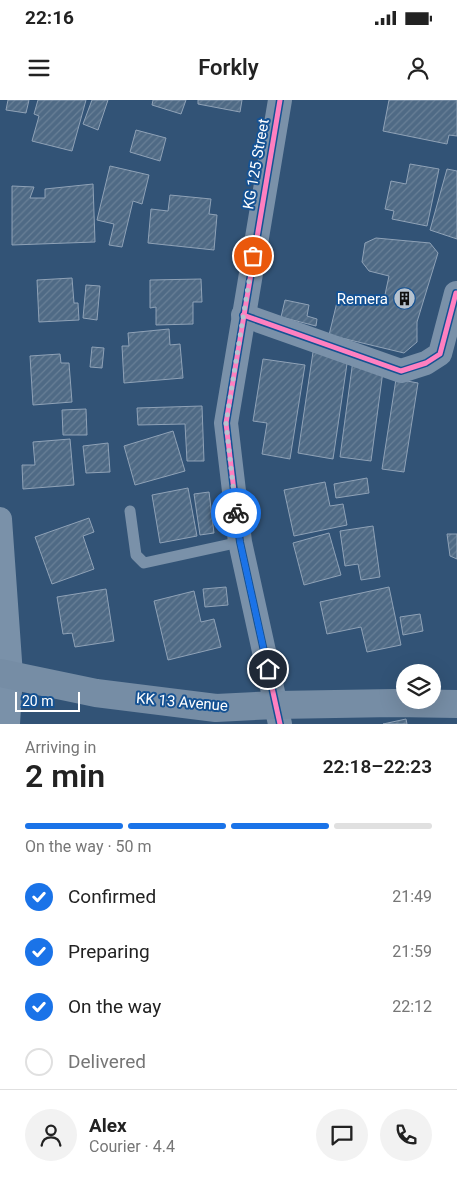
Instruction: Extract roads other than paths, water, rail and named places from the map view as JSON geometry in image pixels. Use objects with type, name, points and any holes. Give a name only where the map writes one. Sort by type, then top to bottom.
[{"type":"main road","name":"KK 13 Avenue","points":[[6,674],[96,693],[278,714],[394,703],[457,704]]},
{"type":"street","name":"KG 125 Street","points":[[278,714],[240,542],[226,423],[280,100]]},
{"type":"street","points":[[243,315],[401,370],[426,363],[440,354],[456,294]]},
{"type":"street","points":[[0,519],[8,724]]},
{"type":"lane","points":[[130,511],[136,554],[144,563],[240,542]]},
{"type":"place","name":"Remera","points":[[404,299]]}]
